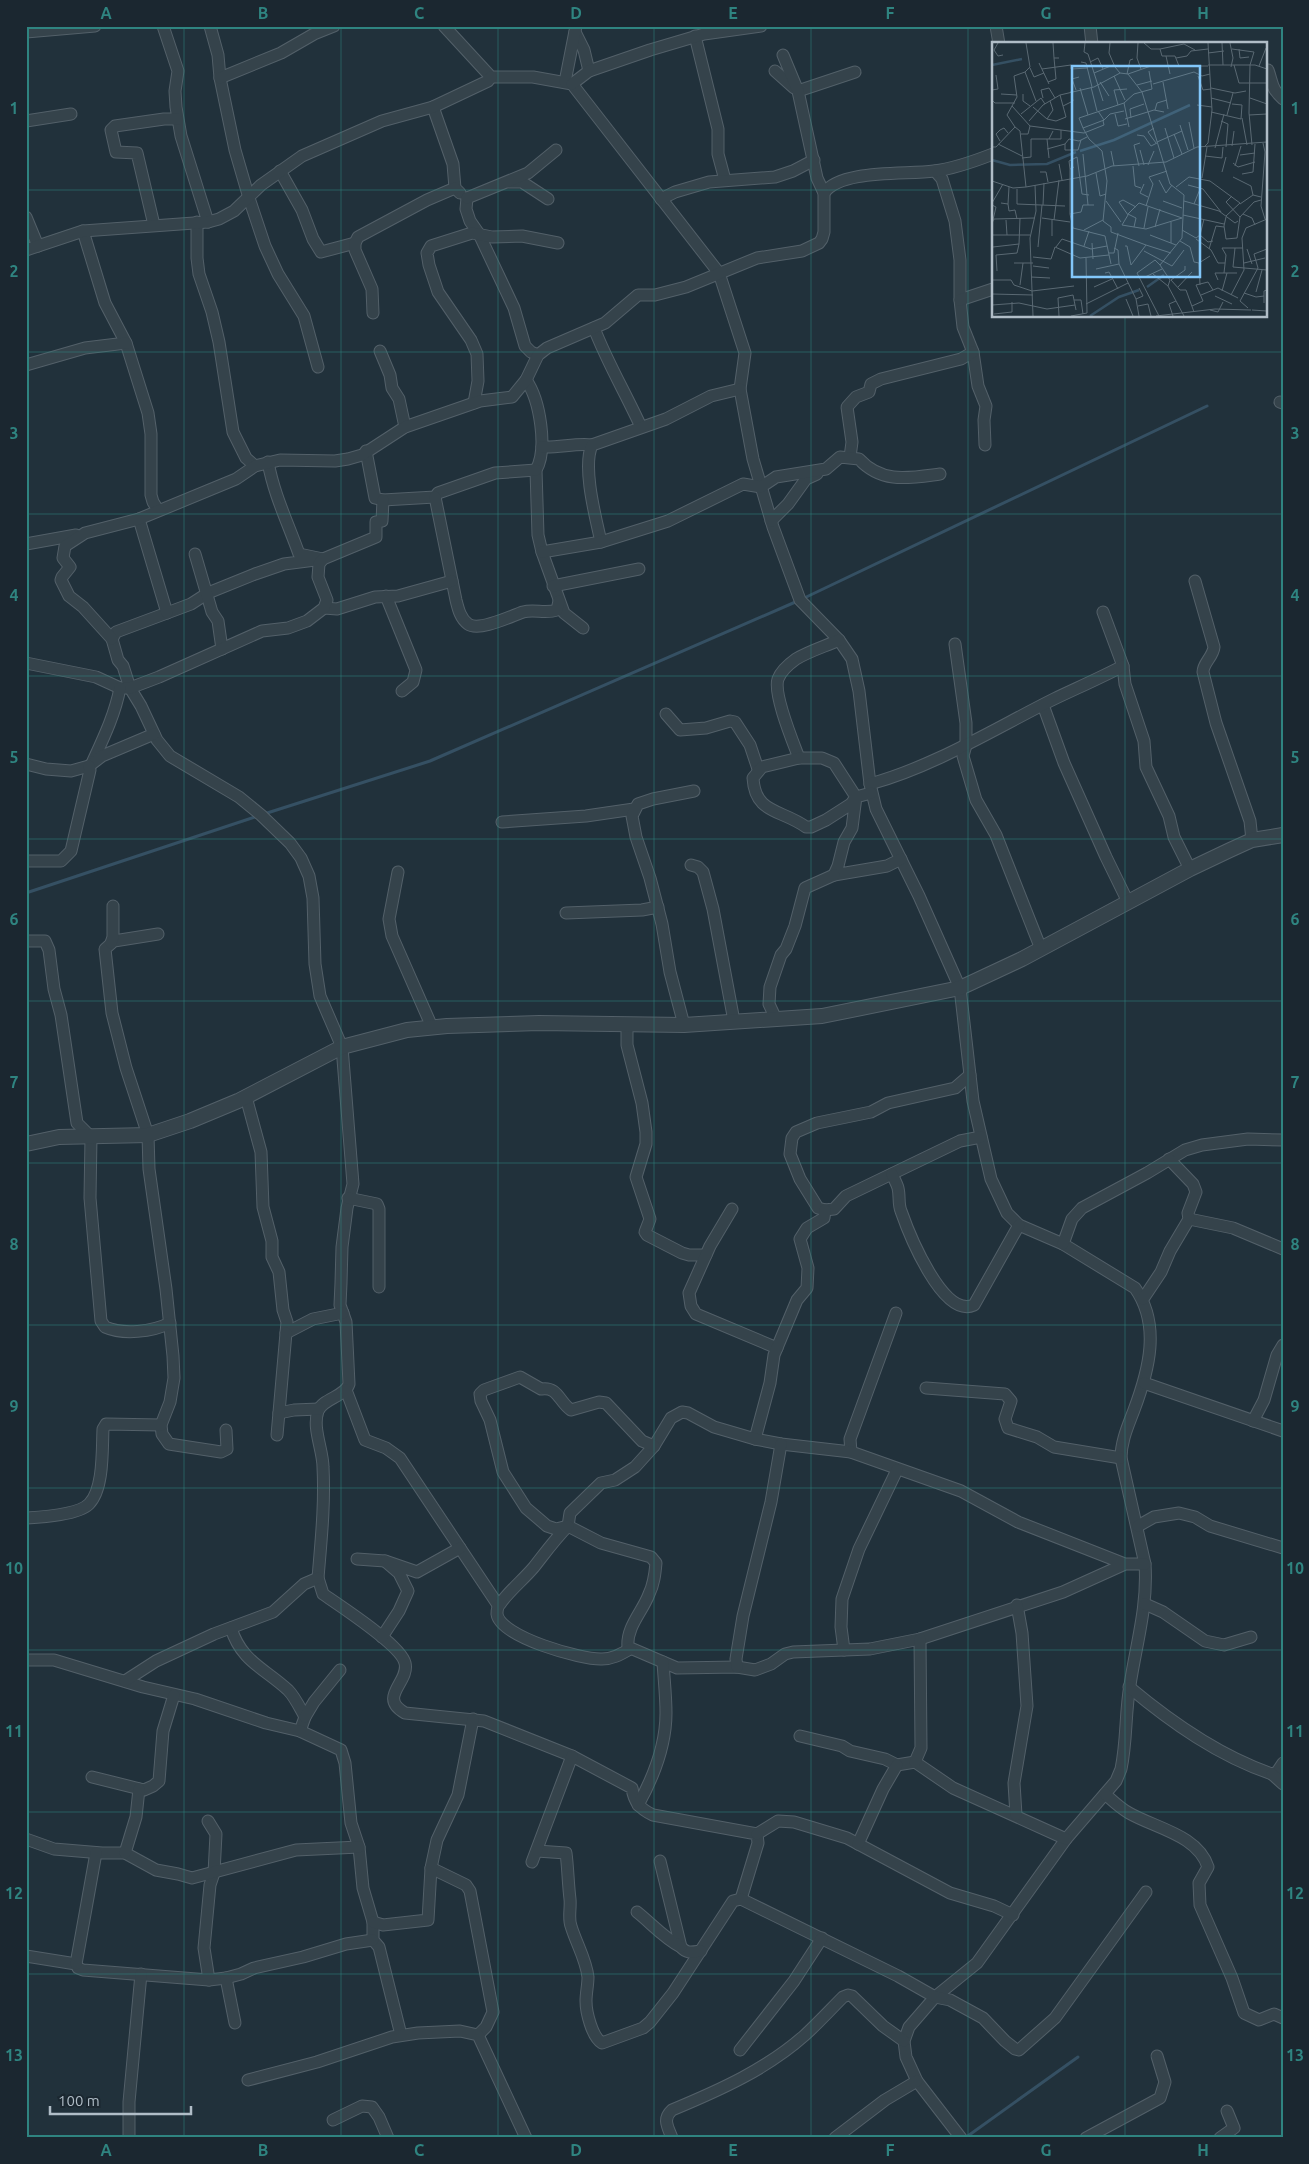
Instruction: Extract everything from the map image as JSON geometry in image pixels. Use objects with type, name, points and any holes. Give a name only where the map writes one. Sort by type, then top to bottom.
[{"type":"street","points":[[26,32],[95,26]]},
{"type":"street","points":[[163,26],[178,72],[175,91],[177,119],[203,222],[197,258],[199,274],[212,312],[219,342],[233,432],[246,458],[255,466]]},
{"type":"street","points":[[210,26],[218,56],[220,78],[235,150],[264,246],[278,274],[304,316],[318,367]]},
{"type":"street","points":[[220,78],[281,53],[312,30],[334,26]]},
{"type":"street","points":[[444,26],[491,77],[534,77],[568,83],[589,71],[702,32],[761,26]]},
{"type":"street","points":[[996,26],[999,42]]},
{"type":"street","points":[[1090,26],[1092,42]]},
{"type":"street","points":[[576,29],[589,71]]},
{"type":"street","points":[[576,29],[568,83],[719,273],[745,353],[740,389],[753,459],[771,521],[800,600],[839,640],[852,659],[856,674],[871,788],[876,809],[960,988],[973,1101],[991,1179],[1007,1213],[1019,1225],[1063,1244],[1135,1288],[1143,1299],[1151,1325],[1151,1340],[1144,1383],[1121,1445],[1121,1458],[1138,1526],[1145,1564],[1145,1604],[1129,1687],[1121,1769],[1116,1781],[1066,1839],[977,1963],[935,1997],[909,2027],[904,2041],[906,2058],[917,2080],[962,2138]]},
{"type":"street","points":[[702,32],[718,130],[718,154],[725,180]]},
{"type":"street","points":[[26,544],[85,533],[139,519],[236,480],[255,466],[268,462],[280,460],[335,461],[362,455],[405,427],[474,403],[512,396],[518,392],[526,380],[538,355],[547,348],[605,323],[638,295],[655,295],[686,287],[757,258],[802,250],[819,243],[824,232],[824,193],[817,178],[798,91],[783,54]]},
{"type":"street","points":[[1266,70],[1268,70],[1272,88],[1283,99]]},
{"type":"street","points":[[775,72],[798,91]]},
{"type":"street","points":[[798,91],[855,72]]},
{"type":"street","points":[[26,250],[82,231],[154,224],[203,222],[219,219],[234,211],[261,185],[302,156],[382,121],[433,107],[488,81],[491,77]]},
{"type":"street","points":[[433,107],[453,164],[455,188],[467,198],[468,215],[514,308],[525,346],[530,352],[538,355]]},
{"type":"street","points":[[26,121],[71,114]]},
{"type":"street","points":[[154,224],[136,153],[117,154],[111,130],[115,126],[177,119]]},
{"type":"street","points":[[467,198],[528,173],[556,150]]},
{"type":"street","points":[[824,193],[839,181],[873,175],[935,171],[992,154]]},
{"type":"street","points":[[661,199],[675,192],[709,182],[775,177],[793,171],[814,160]]},
{"type":"street","points":[[280,171],[302,210],[313,239],[321,252],[355,243]]},
{"type":"street","points":[[935,171],[942,179],[954,221],[960,260],[960,300],[963,327],[973,352],[978,386],[986,406],[984,420],[986,445]]},
{"type":"street","points":[[507,183],[522,182],[548,199]]},
{"type":"street","points":[[373,313],[372,288],[355,250],[355,243],[358,237],[427,200],[455,188]]},
{"type":"street","points":[[26,217],[38,246]]},
{"type":"street","points":[[82,231],[105,303],[126,343],[148,413],[151,434],[151,494],[152,502],[158,510]]},
{"type":"street","points":[[474,403],[478,381],[477,354],[471,340],[438,292],[429,266],[427,253],[431,246],[472,233],[492,237],[522,236],[558,243]]},
{"type":"street","points":[[960,300],[992,289]]},
{"type":"street","points":[[594,328],[602,349],[641,427]]},
{"type":"street","points":[[26,366],[86,348],[126,343]]},
{"type":"street","points":[[380,351],[390,375],[392,388],[399,399],[405,427]]},
{"type":"street","points":[[850,457],[852,442],[847,407],[856,398],[869,392],[870,384],[881,379],[961,360],[973,352]]},
{"type":"street","points":[[526,380],[531,387],[538,410],[542,446],[540,462],[536,470],[538,535],[553,586],[564,613],[583,628]]},
{"type":"street","points":[[542,446],[553,448],[582,444],[592,445],[622,436],[678,414],[711,396],[740,389]]},
{"type":"street","points":[[592,445],[590,469],[592,507],[602,542]]},
{"type":"street","points":[[366,451],[375,498],[383,500],[435,497]]},
{"type":"street","points":[[542,552],[602,542],[668,521],[744,484],[761,487],[776,477],[826,468],[840,456],[860,458],[869,469],[883,476],[901,478],[940,474]]},
{"type":"street","points":[[268,462],[272,488],[287,518],[299,554],[322,559]]},
{"type":"street","points":[[536,470],[495,473],[438,492],[435,497],[460,614],[468,624],[474,626],[498,622],[525,611],[551,612],[557,610],[559,601]]},
{"type":"street","points":[[771,521],[788,504],[806,479],[817,474],[819,470]]},
{"type":"street","points":[[112,639],[116,632],[191,604],[208,593],[255,574],[284,564],[322,559],[376,537],[376,522],[382,521],[383,500]]},
{"type":"street","points":[[139,519],[167,612]]},
{"type":"street","points":[[26,861],[61,861],[71,851],[90,765],[125,688],[124,666],[118,660],[112,639],[83,607],[70,596],[61,580],[70,567],[63,558],[65,546],[85,533]]},
{"type":"street","points":[[195,554],[208,593],[212,612],[218,621],[222,649]]},
{"type":"street","points":[[125,688],[159,678],[262,631],[294,626],[307,621],[324,608],[327,600],[318,578],[319,564],[322,559]]},
{"type":"street","points":[[553,586],[639,569]]},
{"type":"street","points":[[324,608],[337,609],[375,597],[398,596],[452,581]]},
{"type":"street","points":[[1194,581],[1214,647],[1214,652],[1203,667],[1203,672],[1216,723],[1250,820],[1252,840]]},
{"type":"street","points":[[386,596],[416,670],[413,682],[402,691]]},
{"type":"street","points":[[1103,612],[1123,666],[1125,684],[1144,741],[1146,767],[1169,816],[1174,837],[1190,869]]},
{"type":"street","points":[[799,758],[780,703],[777,685],[778,678],[786,667],[797,658],[839,640]]},
{"type":"street","points":[[954,644],[966,723],[966,745],[963,756],[976,800],[996,835],[1041,949]]},
{"type":"street","points":[[26,664],[96,677],[125,688],[141,706],[154,734],[170,756],[239,797],[282,836],[301,858],[309,876],[313,898],[315,964],[320,996],[342,1047],[353,1184],[348,1198],[342,1256],[340,1305],[347,1333],[349,1384],[346,1390],[319,1409],[278,1413]]},
{"type":"street","points":[[834,875],[844,842],[852,828],[856,797],[834,763],[822,758],[799,758],[758,769],[753,778],[753,788],[760,802],[775,812],[799,821],[806,827],[811,827],[851,804],[856,797],[871,788],[966,745],[1123,666]]},
{"type":"street","points":[[1043,705],[1064,763],[1106,858],[1128,902]]},
{"type":"street","points":[[666,714],[680,730],[706,728],[730,721],[735,722],[750,745],[758,769]]},
{"type":"street","points":[[26,764],[71,772],[90,765],[102,756],[154,734]]},
{"type":"street","points":[[684,1024],[670,972],[658,907],[636,837],[632,816],[638,804],[694,791]]},
{"type":"street","points":[[502,822],[586,816],[634,809]]},
{"type":"street","points":[[26,1144],[59,1137],[148,1135],[190,1121],[246,1097],[342,1047],[407,1030],[432,1027],[539,1023],[684,1024],[822,1016],[960,988],[1041,949],[1190,869],[1252,840],[1283,835]]},
{"type":"street","points":[[776,1019],[769,1004],[770,987],[781,955],[786,949],[795,926],[805,888],[834,875],[887,866],[901,859]]},
{"type":"street","points":[[691,865],[703,872],[706,882],[713,909],[734,1021]]},
{"type":"street","points":[[398,872],[389,919],[392,936],[432,1027]]},
{"type":"street","points":[[112,906],[113,937],[111,943],[105,949],[112,1012],[126,1068],[148,1135],[149,1169],[170,1323],[174,1378],[170,1402],[161,1425],[162,1434],[169,1444],[221,1452],[227,1449],[226,1430]]},
{"type":"street","points":[[566,913],[642,910],[658,907]]},
{"type":"street","points":[[111,943],[127,938],[158,934]]},
{"type":"street","points":[[26,942],[45,940],[49,950],[77,1122],[91,1136],[90,1198],[101,1321],[105,1327],[112,1330],[158,1329],[170,1323]]},
{"type":"street","points":[[627,1024],[627,1045],[642,1103],[646,1132],[646,1144],[636,1177],[650,1218],[645,1232],[648,1236],[682,1253],[706,1255]]},
{"type":"street","points":[[970,1076],[955,1088],[888,1103],[871,1112],[818,1123],[796,1132],[792,1138],[790,1154],[800,1179],[818,1208],[825,1210],[834,1209],[846,1196],[960,1141],[981,1137]]},
{"type":"street","points":[[246,1097],[261,1152],[264,1207],[272,1241],[272,1257],[279,1272],[283,1310],[287,1322],[285,1365],[278,1413],[278,1435]]},
{"type":"street","points":[[1063,1244],[1072,1219],[1082,1208],[1147,1174],[1185,1150],[1202,1145],[1248,1139],[1283,1140]]},
{"type":"street","points":[[1143,1299],[1161,1272],[1170,1251],[1189,1219],[1188,1213],[1196,1192],[1194,1184],[1169,1159]]},
{"type":"street","points":[[892,1174],[898,1187],[900,1209],[931,1276],[944,1293],[959,1306],[967,1308],[974,1305],[1019,1225]]},
{"type":"street","points":[[348,1198],[376,1204],[380,1208],[378,1287]]},
{"type":"street","points":[[732,1209],[706,1255],[689,1293],[691,1306],[696,1314],[777,1348]]},
{"type":"street","points":[[755,1439],[777,1348],[797,1300],[807,1288],[808,1268],[800,1239],[807,1228],[824,1218],[825,1210]]},
{"type":"street","points":[[1189,1219],[1233,1228],[1283,1249]]},
{"type":"street","points":[[286,1333],[313,1319],[343,1313]]},
{"type":"street","points":[[851,1452],[850,1438],[896,1313]]},
{"type":"street","points":[[1253,1421],[1264,1400],[1277,1354],[1283,1345]]},
{"type":"street","points":[[630,1649],[628,1643],[632,1626],[649,1596],[656,1563],[651,1557],[601,1543],[568,1526],[556,1529],[547,1526],[526,1508],[503,1472],[490,1420],[481,1401],[480,1394],[484,1390],[520,1376],[541,1390],[548,1388],[554,1390],[571,1410],[603,1402],[642,1442],[654,1446]]},
{"type":"street","points":[[1144,1383],[1283,1431]]},
{"type":"street","points":[[926,1388],[1005,1394],[1011,1401],[1005,1419],[1008,1428],[1037,1437],[1054,1447],[1121,1458]]},
{"type":"street","points":[[346,1390],[365,1440],[386,1448],[400,1458],[498,1605]]},
{"type":"street","points":[[319,1409],[317,1434],[322,1452],[324,1499],[318,1578],[323,1594],[382,1637],[402,1656],[406,1664],[394,1695],[393,1701],[396,1708],[405,1713],[473,1719],[495,1724],[572,1756],[632,1788],[633,1796],[638,1805],[644,1811],[653,1815],[756,1834],[778,1821],[794,1822],[847,1838],[950,1893],[994,1906],[1013,1915]]},
{"type":"street","points":[[1125,1564],[1063,1592],[1017,1605],[920,1639],[870,1649],[793,1652],[755,1670],[737,1667],[677,1668],[630,1649],[613,1658],[602,1660],[584,1658],[548,1647],[510,1632],[497,1615],[498,1605],[519,1584],[554,1540],[568,1526],[570,1513],[602,1483],[615,1480],[635,1467],[654,1446],[671,1418],[682,1412],[688,1413],[714,1427],[755,1439],[851,1452],[896,1470],[961,1491],[1018,1522],[1125,1564],[1145,1564]]},
{"type":"street","points":[[26,1518],[46,1517],[88,1505],[94,1497],[99,1483],[103,1429],[106,1424],[161,1425]]},
{"type":"street","points":[[737,1667],[736,1659],[743,1616],[770,1502],[781,1444]]},
{"type":"street","points":[[844,1650],[842,1599],[858,1549],[896,1470]]},
{"type":"street","points":[[1138,1526],[1154,1517],[1179,1513],[1196,1517],[1210,1526],[1283,1548]]},
{"type":"street","points":[[357,1559],[385,1562],[417,1572],[460,1548]]},
{"type":"street","points":[[382,1637],[399,1611],[408,1591],[399,1574],[385,1562]]},
{"type":"street","points":[[125,1681],[156,1661],[273,1612],[304,1584],[318,1578]]},
{"type":"street","points":[[1145,1604],[1163,1612],[1205,1641],[1224,1644],[1251,1637]]},
{"type":"street","points":[[1016,1815],[1014,1783],[1026,1706],[1022,1633],[1017,1605]]},
{"type":"street","points":[[231,1628],[236,1644],[252,1661],[289,1692],[305,1716]]},
{"type":"street","points":[[915,1762],[921,1748],[920,1639]]},
{"type":"street","points":[[26,1660],[54,1660],[174,1695],[195,1699],[266,1723],[300,1731],[341,1750],[347,1778],[351,1823],[359,1847],[363,1888],[373,1922],[373,1940],[379,1947],[401,2036]]},
{"type":"street","points":[[638,1805],[651,1781],[662,1740],[666,1714],[663,1662]]},
{"type":"street","points":[[300,1731],[305,1716],[314,1702],[340,1670]]},
{"type":"street","points":[[1129,1687],[1177,1726],[1218,1750],[1272,1774],[1283,1784]]},
{"type":"street","points":[[92,1776],[144,1790],[159,1781],[163,1730],[174,1695]]},
{"type":"street","points":[[373,1922],[383,1925],[428,1920],[431,1868],[437,1840],[458,1795],[473,1719]]},
{"type":"street","points":[[800,1736],[842,1746],[850,1751],[885,1759],[897,1764],[915,1762],[954,1788],[1066,1839]]},
{"type":"street","points":[[532,1862],[572,1756]]},
{"type":"street","points":[[1272,1774],[1277,1772],[1283,1763]]},
{"type":"street","points":[[858,1844],[883,1789],[897,1764]]},
{"type":"street","points":[[125,1853],[136,1818],[139,1788]]},
{"type":"street","points":[[1105,1794],[1130,1814],[1178,1835],[1205,1858],[1208,1867],[1199,1883],[1200,1905],[1232,1978],[1244,2013],[1259,2020],[1274,2014],[1283,2018]]},
{"type":"street","points":[[208,1821],[216,1834],[214,1873],[210,1885],[204,1948],[209,1980]]},
{"type":"street","points":[[741,1898],[758,1843],[756,1834]]},
{"type":"street","points":[[26,1839],[54,1848],[96,1853],[125,1853],[156,1870],[192,1878],[296,1850],[359,1847]]},
{"type":"street","points":[[537,1851],[566,1853],[570,1925],[582,1953],[588,1978],[586,2003],[590,2021],[599,2042],[602,2043],[642,2028],[650,2022],[673,1993],[733,1901],[741,1898],[935,1997],[950,2000],[982,2018],[1005,2041],[1019,2050],[1055,2018],[1146,1892]]},
{"type":"street","points":[[76,1964],[96,1853]]},
{"type":"street","points":[[660,1861],[681,1946]]},
{"type":"street","points":[[431,1868],[466,1885],[470,1891],[493,2012],[486,2027],[478,2035]]},
{"type":"street","points":[[637,1912],[658,1928],[666,1938],[681,1946],[685,1951],[690,1953],[701,1951]]},
{"type":"street","points":[[740,2050],[794,1981],[822,1938]]},
{"type":"street","points":[[26,1956],[76,1964],[78,1968],[83,1970],[209,1980],[226,1978],[254,1968],[346,1944],[373,1940]]},
{"type":"street","points":[[128,2138],[129,2102],[142,1974]]},
{"type":"street","points":[[226,1978],[235,2023]]},
{"type":"street","points":[[672,2138],[666,2121],[667,2114],[672,2110],[727,2087],[770,2062],[804,2035],[848,1994],[883,2026],[904,2041]]},
{"type":"street","points":[[248,2080],[401,2036],[460,2031],[478,2035]]},
{"type":"street","points":[[478,2035],[526,2138]]},
{"type":"street","points":[[1086,2138],[1160,2098],[1165,2082],[1157,2056]]},
{"type":"street","points":[[835,2138],[885,2100],[917,2080]]},
{"type":"street","points":[[333,2120],[362,2106],[372,2107],[379,2117],[388,2138]]},
{"type":"street","points":[[1220,2138],[1234,2128],[1227,2111]]},
{"type":"waterway","points":[[264,814],[430,761],[800,600],[1207,406]]},
{"type":"waterway","points":[[26,893],[258,816]]},
{"type":"waterway","points":[[965,2138],[1078,2057]]}]
